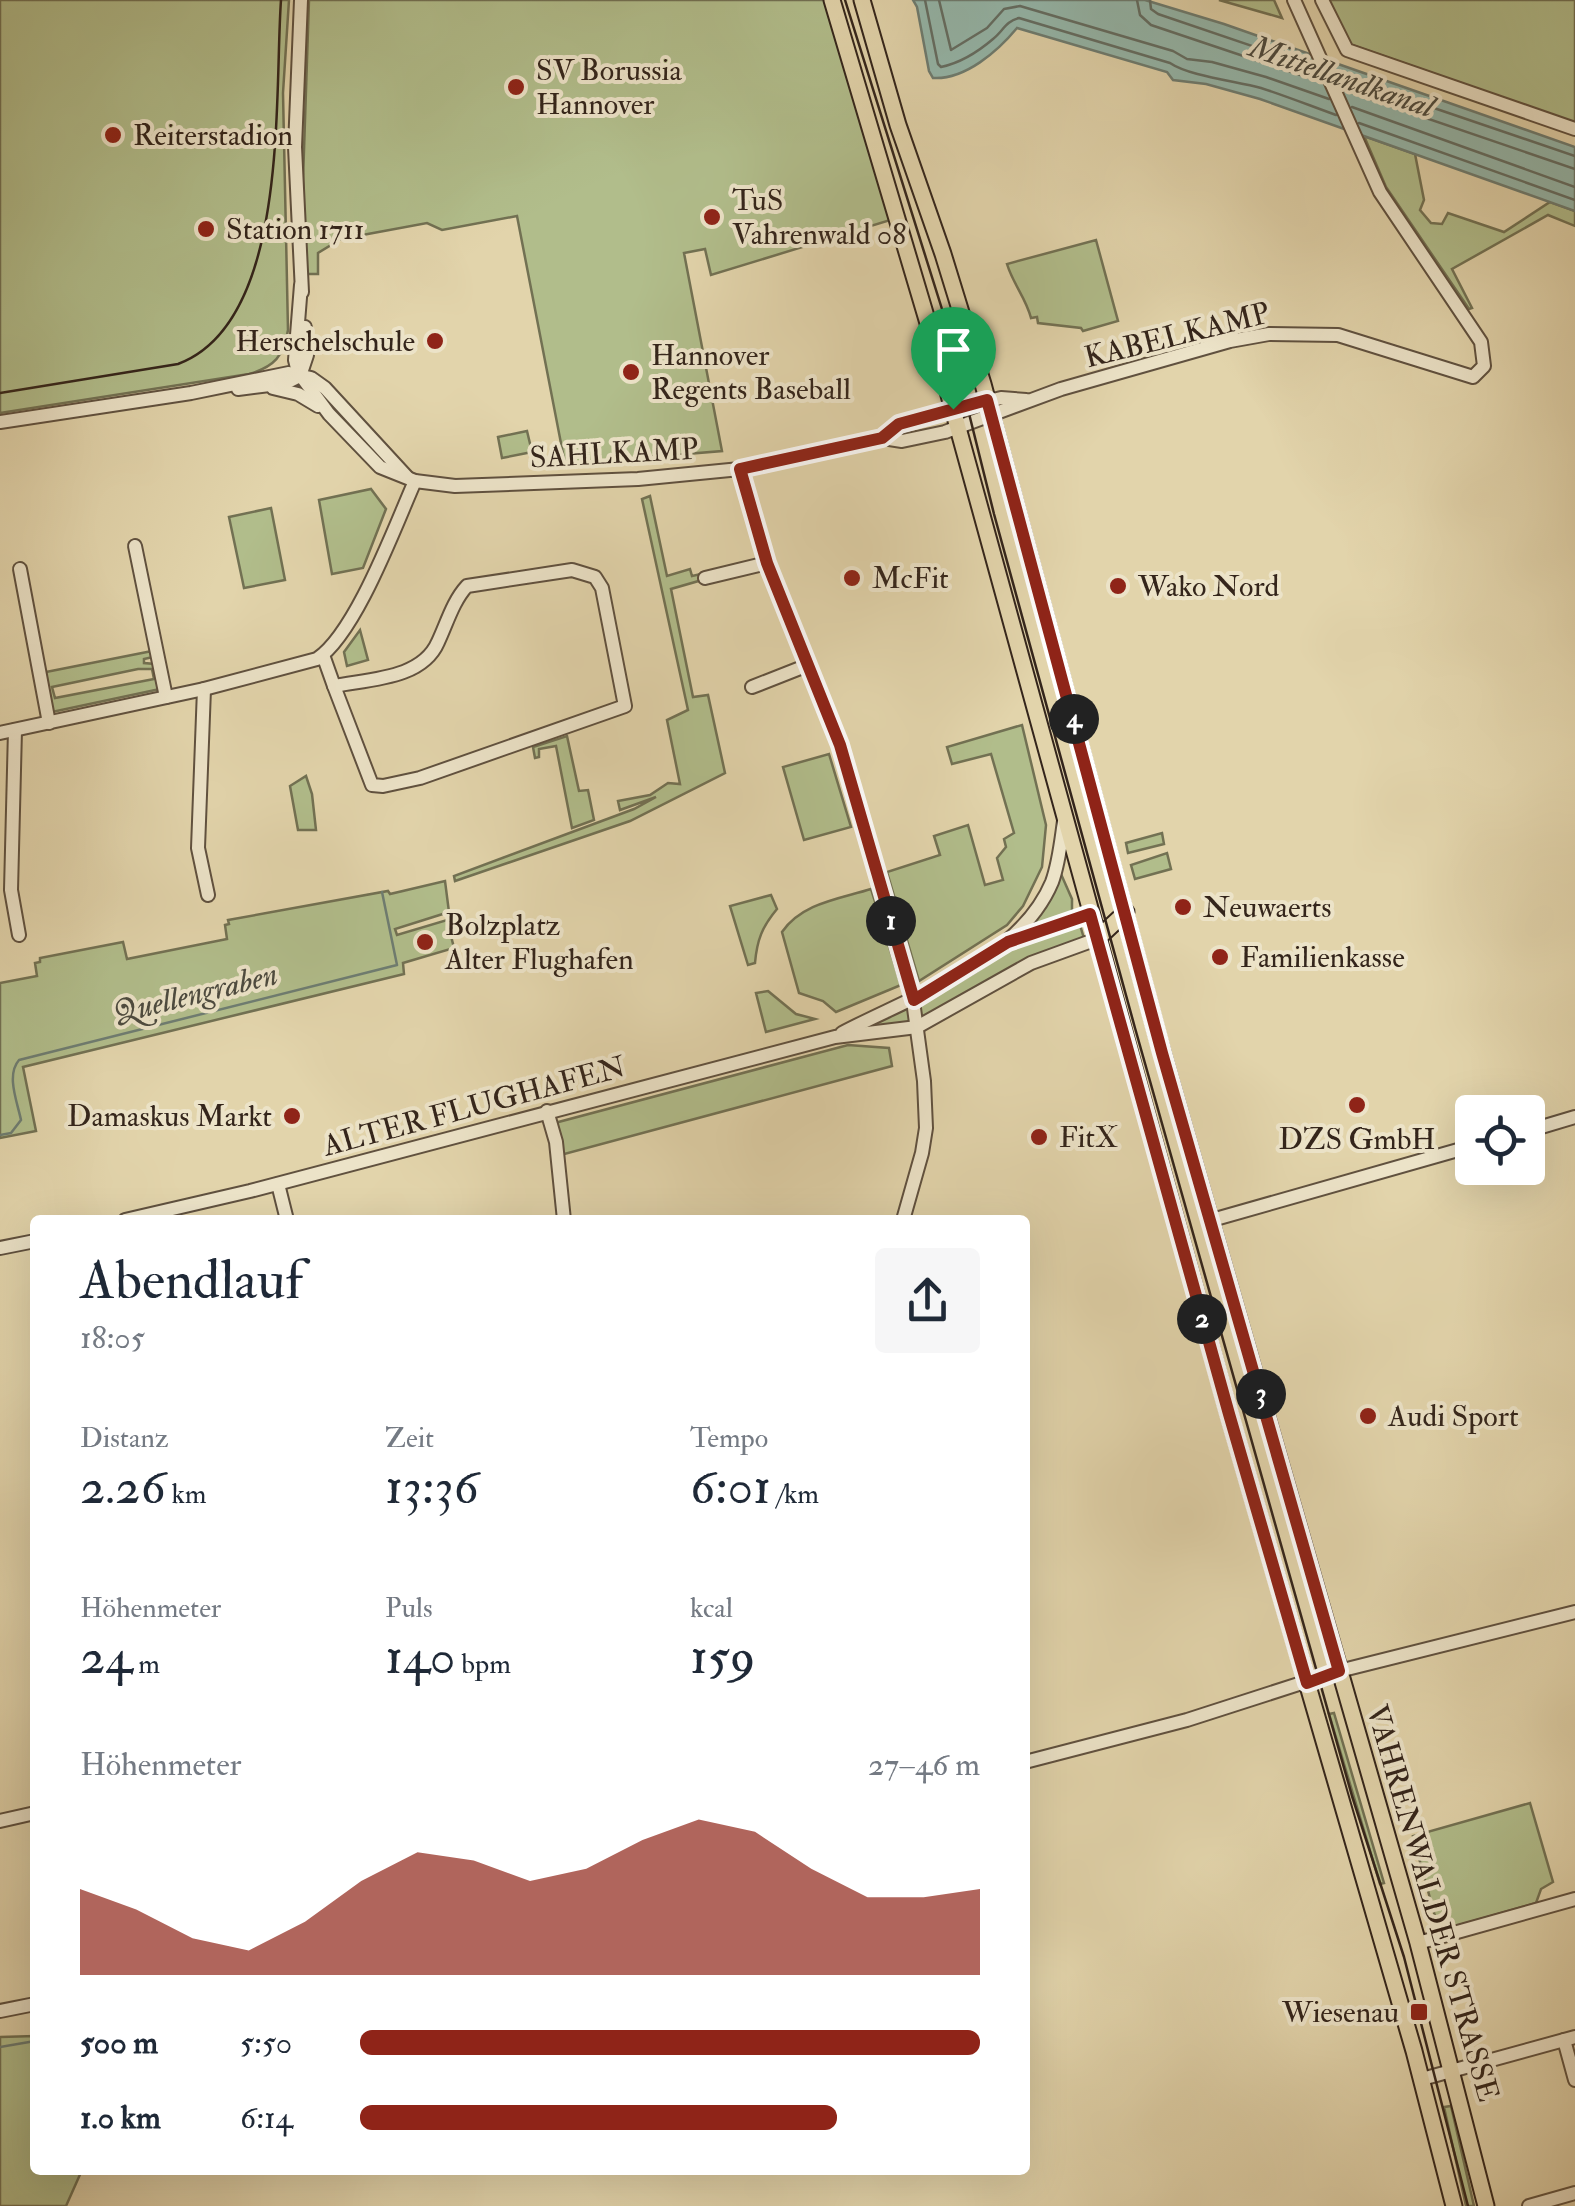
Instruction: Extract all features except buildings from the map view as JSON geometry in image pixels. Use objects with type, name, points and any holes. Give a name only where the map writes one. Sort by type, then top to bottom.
[{"type":"main road","name":"VAHRENWALDER STRASSE","points":[[832,0],[953,409],[1096,939],[1422,2079],[1454,2206]]},
{"type":"main road","name":"VAHRENWALDER STRASSE","points":[[862,0],[989,408],[1212,1220],[1418,1943],[1486,2206]]},
{"type":"main road","points":[[1090,914],[1126,912]]},
{"type":"main road","points":[[1096,939],[1126,912]]},
{"type":"street","points":[[300,376],[307,355],[295,147],[301,0]]},
{"type":"street","name":"KABELKAMP","points":[[989,408],[1001,398],[1026,400],[1230,341],[1270,334],[1338,335],[1472,377],[1484,366],[1481,342],[1380,192],[1294,0]]},
{"type":"street","points":[[1322,0],[1346,50],[1575,129]]},
{"type":"street","points":[[300,376],[296,360],[301,285]]},
{"type":"street","points":[[262,382],[284,362],[298,333]]},
{"type":"street","points":[[307,355],[325,388]]},
{"type":"street","points":[[0,733],[204,689],[323,655],[356,612],[411,479],[325,388],[312,378],[300,376]]},
{"type":"street","name":"SAHLKAMP","points":[[0,422],[262,382],[286,383],[300,376],[329,414],[380,466],[392,474],[455,486],[638,479],[740,469],[882,438],[902,442],[957,428],[989,408]]},
{"type":"street","name":"SAHLKAMP","points":[[262,382],[298,394],[329,414]]},
{"type":"street","name":"SAHLKAMP","points":[[882,438],[899,424],[953,409],[989,408]]},
{"type":"street","points":[[740,469],[767,563],[840,745],[914,1000],[926,1128],[904,1215]]},
{"type":"street","points":[[135,546],[166,698]]},
{"type":"street","points":[[705,578],[767,563]]},
{"type":"street","points":[[20,569],[49,724]]},
{"type":"street","points":[[323,655],[366,777],[372,784],[384,786],[420,778],[624,706],[602,588],[595,577],[572,570],[467,586],[459,594],[425,663],[412,670],[334,686]]},
{"type":"street","points":[[752,686],[808,664]]},
{"type":"street","points":[[204,689],[198,848],[208,895]]},
{"type":"street","points":[[15,730],[11,890],[20,934]]},
{"type":"street","name":"ALTER FLUGHAFEN","points":[[1008,942],[1044,898],[1058,864],[1064,822]]},
{"type":"street","name":"ALTER FLUGHAFEN","points":[[835,1037],[914,1000],[1008,942],[1090,914]]},
{"type":"street","name":"ALTER FLUGHAFEN","points":[[146,1215],[835,1037],[916,1028],[1030,963],[1096,939]]},
{"type":"street","points":[[548,1112],[556,1142],[563,1215]]},
{"type":"street","points":[[1545,1126],[1575,1117]]},
{"type":"street","points":[[1212,1220],[1455,1151]]},
{"type":"street","points":[[278,1184],[287,1215]]},
{"type":"street","points":[[0,1248],[30,1242]]},
{"type":"street","points":[[1030,1761],[1186,1720],[1339,1671],[1575,1612]]},
{"type":"street","points":[[0,1821],[30,1814]]},
{"type":"street","points":[[1418,1943],[1575,1899]]},
{"type":"street","points":[[0,2011],[30,2005]]},
{"type":"street","points":[[1422,2079],[1569,2038],[1575,2080]]},
{"type":"street","points":[[1529,2206],[1575,2193]]},
{"type":"green space","name":"Reiterstadion","points":[[0,0],[289,0],[283,93],[288,330],[284,347],[271,364],[249,374],[0,413]]},
{"type":"green space","points":[[309,0],[832,0],[897,218],[711,275],[705,249],[684,253],[722,451],[565,464],[517,216],[442,230],[427,223],[341,239],[318,253],[318,274],[306,274],[303,180]]},
{"type":"green space","points":[[1219,0],[1274,0],[1282,18]]},
{"type":"green space","points":[[1328,0],[1575,0],[1575,123],[1349,44]]},
{"type":"green space","points":[[1364,136],[1415,154],[1424,200],[1420,210],[1431,223],[1442,224],[1448,213],[1504,232],[1550,202],[1575,211],[1575,226],[1548,215],[1452,269],[1472,308],[1469,309],[1386,187]]},
{"type":"green space","points":[[1096,240],[1118,321],[1083,331],[1038,323],[1037,317],[1031,318],[1007,264]]},
{"type":"green space","points":[[527,431],[532,452],[502,458],[498,437]]},
{"type":"green space","points":[[371,489],[386,509],[363,568],[332,574],[319,500]]},
{"type":"green space","points":[[650,496],[667,576],[690,569],[692,576],[701,574],[702,580],[671,589],[693,697],[708,695],[725,773],[630,821],[455,881],[454,876],[634,809],[656,797],[620,810],[618,801],[650,795],[668,783],[680,784],[667,720],[688,710],[642,499]]},
{"type":"green space","points":[[271,508],[285,580],[244,588],[229,517]]},
{"type":"green space","points":[[360,630],[368,660],[347,666],[344,652]]},
{"type":"green space","points":[[152,651],[153,657],[144,659],[144,663],[155,664],[160,689],[52,712],[46,672]],"holes":[[[152,669],[154,679],[55,698],[52,687]]]},
{"type":"green space","points":[[1022,725],[1046,825],[1042,867],[1023,906],[1007,925],[919,981],[887,872],[940,855],[934,836],[968,825],[985,885],[1003,880],[997,858],[1006,847],[1004,839],[1014,833],[991,754],[952,764],[947,747]]},
{"type":"green space","points":[[567,736],[579,791],[588,790],[594,820],[572,828],[556,746],[539,749],[539,757],[535,758],[533,747]]},
{"type":"green space","points":[[829,754],[851,827],[804,840],[783,767]]},
{"type":"green space","points":[[306,776],[316,830],[298,830],[290,786]]},
{"type":"green space","points":[[1162,833],[1164,844],[1128,853],[1126,843]]},
{"type":"green space","points":[[1167,853],[1171,869],[1135,879],[1131,865]]},
{"type":"green space","points":[[1057,865],[1072,899],[1072,919],[1078,918],[1085,942],[940,1016],[887,1033],[859,1024],[890,1012],[1025,926]]},
{"type":"green space","points":[[445,881],[449,912],[395,929],[397,935],[447,920],[454,948],[403,963],[404,974],[23,1067],[36,1131],[0,1138],[0,983],[37,976],[35,963],[40,958],[123,942],[127,959],[227,939],[228,920],[388,891],[390,894]]},
{"type":"green space","points":[[871,889],[901,985],[836,1012],[823,1001],[799,993],[782,932],[811,908]]},
{"type":"green space","points":[[771,895],[777,909],[761,934],[755,963],[748,965],[730,906]]},
{"type":"green space","points":[[768,991],[796,1014],[815,1019],[766,1032],[756,993]]},
{"type":"green space","points":[[848,1045],[889,1048],[892,1066],[557,1156],[551,1124]]},
{"type":"green space","points":[[1334,1713],[1384,1883],[1380,1884],[1329,1714]]},
{"type":"green space","points":[[1530,1803],[1553,1882],[1541,1889],[1536,1903],[1439,1931],[1413,1836]]},
{"type":"green space","points":[[30,2036],[30,2175],[80,2175],[66,2206],[0,2206],[0,2037]]},
{"type":"green space","points":[[1451,2106],[1474,2206],[1466,2206],[1444,2107]]},
{"type":"water","name":"Mittellandkanal","points":[[913,0],[1145,0],[1224,24],[1575,147],[1575,211],[1260,99],[1206,84],[1173,80],[1167,72],[1017,28],[969,69],[933,78]]},
{"type":"waterway","name":"Quellengraben","points":[[0,1135],[11,1133],[21,1120],[13,1081],[19,1060],[397,965],[382,892]]},
{"type":"waterway","points":[[0,2047],[30,2042]]},
{"type":"tram line","points":[[0,393],[178,364],[214,340],[240,303],[258,256],[269,203],[281,0]]},
{"type":"tram line","points":[[845,0],[947,325],[994,514],[1135,1028],[1352,1796],[1404,1957],[1468,2206]]},
{"type":"place","name":"SV Borussia Hannover","points":[[516,87]]},
{"type":"place","name":"Reiterstadion","points":[[113,135]]},
{"type":"place","name":"TuS Vahrenwald 08","points":[[712,217]]},
{"type":"place","name":"Station 1711","points":[[206,229]]},
{"type":"place","name":"Herschelschule","points":[[435,341]]},
{"type":"place","name":"Hannover Regents Baseball","points":[[631,372]]},
{"type":"place","name":"McFit","points":[[852,578]]},
{"type":"place","name":"Wako Nord","points":[[1118,586]]},
{"type":"place","name":"Neuwaerts","points":[[1183,907]]},
{"type":"place","name":"Bolzplatz Alter Flughafen","points":[[425,942]]},
{"type":"place","name":"Familienkasse","points":[[1220,957]]},
{"type":"place","name":"DZS GmbH","points":[[1357,1105]]},
{"type":"place","name":"Damaskus Markt","points":[[292,1116]]},
{"type":"place","name":"FitX","points":[[1039,1137]]},
{"type":"place","name":"Audi Sport","points":[[1368,1416]]},
{"type":"place","name":"Wiesenau","points":[[1419,2012]]},
{"type":"route","points":[[987,400],[1044,602],[1162,1053],[1339,1671],[1307,1683],[1090,914],[1008,942],[914,1000],[840,745],[767,563],[740,469],[882,438],[899,424],[953,409],[987,400]]}]
